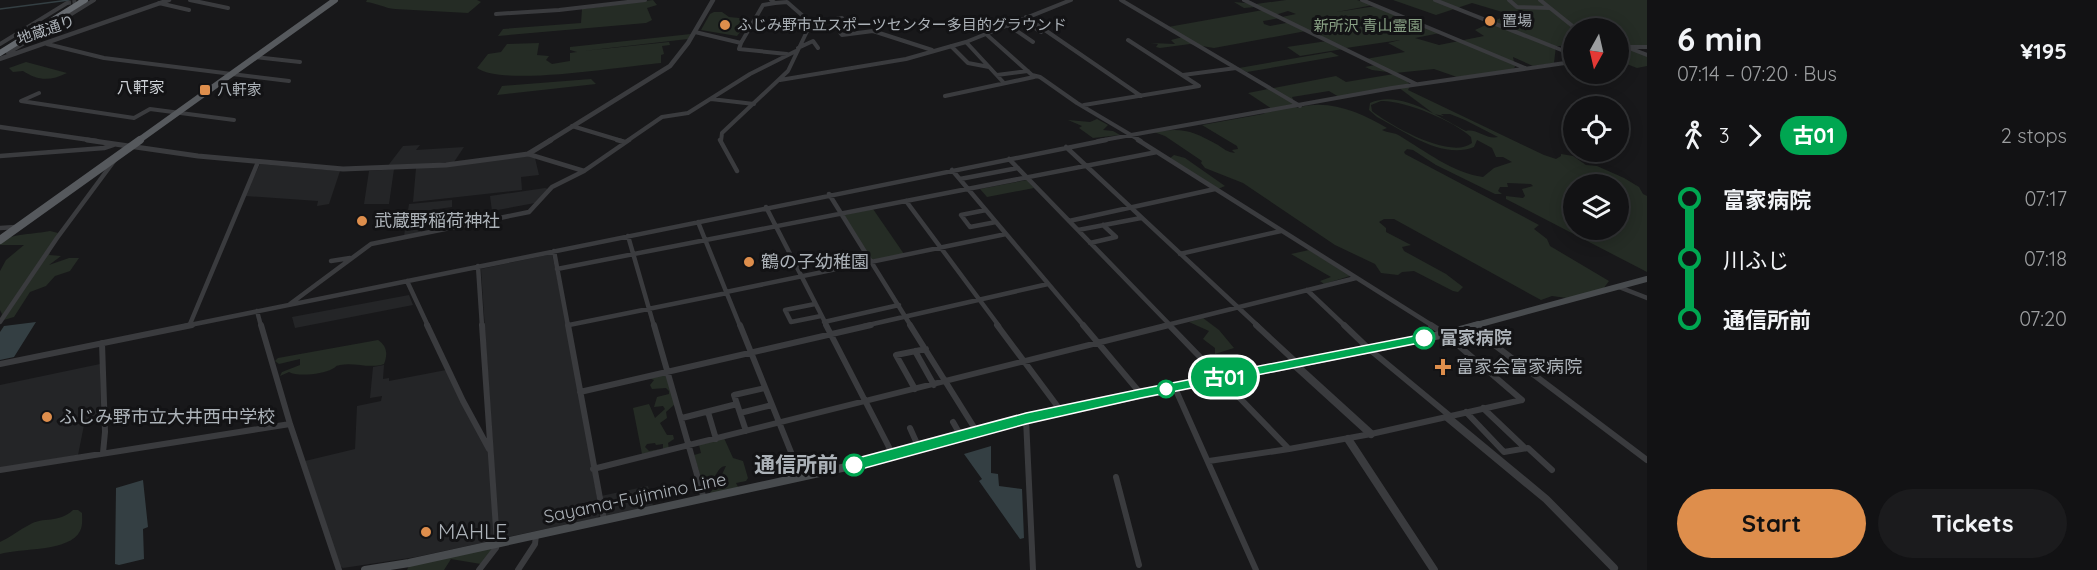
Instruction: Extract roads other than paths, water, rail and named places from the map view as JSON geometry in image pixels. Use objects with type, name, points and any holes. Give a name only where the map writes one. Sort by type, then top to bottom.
[{"type":"highway","points":[[0,53],[85,0]]},
{"type":"highway","points":[[0,46],[74,1]]},
{"type":"main road","points":[[0,240],[335,0]]},
{"type":"main road","name":"Sayama-Fujimino Line","points":[[365,570],[801,477],[1061,411],[1472,328],[1647,279]]},
{"type":"street","points":[[94,0],[8,53],[50,42],[104,58],[289,81]]},
{"type":"street","name":"地蔵通り","points":[[0,60],[169,0]]},
{"type":"street","points":[[190,0],[228,8]]},
{"type":"street","points":[[496,14],[559,10],[645,0]]},
{"type":"street","points":[[528,154],[670,66],[679,57],[713,0]]},
{"type":"street","points":[[780,80],[899,61],[966,42],[1071,0]]},
{"type":"street","points":[[1121,0],[1300,106]]},
{"type":"street","points":[[1244,0],[1418,84]]},
{"type":"street","points":[[1362,0],[1527,69]]},
{"type":"street","points":[[1434,0],[1563,51]]},
{"type":"street","points":[[1509,0],[1517,7],[1550,8]]},
{"type":"street","points":[[1540,0],[1563,18]]},
{"type":"street","points":[[0,46],[74,1]]},
{"type":"street","points":[[789,54],[739,49],[763,5],[773,1],[787,2],[811,23]]},
{"type":"street","points":[[159,3],[189,10]]},
{"type":"street","points":[[811,23],[842,18]]},
{"type":"street","points":[[1024,18],[1041,32]]},
{"type":"street","points":[[1024,18],[1141,96]]},
{"type":"street","points":[[830,20],[842,35],[873,31],[933,51]]},
{"type":"street","points":[[737,171],[720,140],[721,136],[788,70],[811,23]]},
{"type":"street","points":[[1008,25],[1033,42]]},
{"type":"street","points":[[695,32],[741,43]]},
{"type":"street","points":[[986,34],[1028,71],[1445,334],[1522,400],[1348,439],[1209,461]]},
{"type":"street","points":[[1082,105],[1199,86],[1128,40]]},
{"type":"street","points":[[289,304],[373,243],[529,212],[552,187],[584,171],[663,116],[682,116],[740,80],[813,41],[818,48]]},
{"type":"street","points":[[966,42],[1004,83]]},
{"type":"street","points":[[951,46],[968,63],[989,67]]},
{"type":"street","points":[[1629,47],[1647,47]]},
{"type":"street","points":[[1629,48],[1647,55]]},
{"type":"street","points":[[253,57],[300,62]]},
{"type":"street","points":[[0,363],[1066,147],[1418,84],[1563,63]]},
{"type":"street","points":[[1183,75],[1236,68]]},
{"type":"street","points":[[996,75],[1028,71]]},
{"type":"street","points":[[945,96],[1036,76]]},
{"type":"street","points":[[39,93],[21,101],[134,118],[150,109],[234,120]]},
{"type":"street","points":[[711,99],[754,104]]},
{"type":"street","points":[[572,126],[626,142]]},
{"type":"street","points":[[1,128],[113,145],[258,162],[362,170],[446,165],[528,154],[584,171]]},
{"type":"street","points":[[0,156],[104,148],[113,145]]},
{"type":"street","points":[[1066,147],[1371,434]]},
{"type":"street","points":[[557,269],[1157,152]]},
{"type":"street","points":[[0,322],[55,241],[112,164],[115,156]]},
{"type":"street","points":[[1009,159],[1289,449]]},
{"type":"street","points":[[190,324],[258,162]]},
{"type":"street","points":[[960,179],[1018,168]]},
{"type":"street","points":[[952,170],[1141,394]]},
{"type":"street","points":[[1069,221],[1215,189]]},
{"type":"street","points":[[829,194],[977,432]]},
{"type":"street","points":[[906,201],[1061,411]]},
{"type":"street","points":[[766,207],[892,455]]},
{"type":"street","points":[[986,210],[961,215],[970,227],[996,222]]},
{"type":"street","points":[[1078,230],[1141,218]]},
{"type":"street","points":[[698,222],[801,477]]},
{"type":"street","points":[[1090,243],[1116,237],[1103,225]]},
{"type":"street","points":[[0,228],[18,227]]},
{"type":"street","points":[[1180,254],[1282,231]]},
{"type":"street","points":[[569,325],[1006,234]]},
{"type":"street","points":[[628,236],[669,371],[704,499]]},
{"type":"street","points":[[554,251],[604,520]]},
{"type":"street","points":[[330,261],[352,258]]},
{"type":"street","points":[[478,266],[497,543],[496,548],[478,570]]},
{"type":"street","points":[[593,469],[1356,278]]},
{"type":"street","points":[[407,281],[463,401],[490,452]]},
{"type":"street","points":[[580,392],[1048,284]]},
{"type":"street","points":[[1619,287],[1647,298]]},
{"type":"street","points":[[1307,290],[1369,349],[1546,499],[1614,568]]},
{"type":"street","points":[[815,304],[785,310],[791,322],[822,319],[898,305]]},
{"type":"street","points":[[0,311],[8,311]]},
{"type":"street","points":[[257,311],[290,424],[339,570]]},
{"type":"street","points":[[1472,328],[1647,460]]},
{"type":"street","points":[[102,343],[105,432],[103,453]]},
{"type":"street","points":[[915,389],[896,355],[926,349]]},
{"type":"street","points":[[915,351],[934,385]]},
{"type":"street","points":[[1174,387],[1256,570]]},
{"type":"street","points":[[746,431],[734,395],[765,388]]},
{"type":"street","points":[[682,418],[737,404]]},
{"type":"street","points":[[740,413],[772,405]]},
{"type":"street","points":[[1483,408],[1552,470]]},
{"type":"street","points":[[708,412],[716,439]]},
{"type":"street","points":[[1466,412],[1504,452]]},
{"type":"street","points":[[1026,419],[1033,570]]},
{"type":"street","points":[[953,422],[961,436]]},
{"type":"street","points":[[0,470],[290,424]]},
{"type":"street","points":[[910,428],[919,448]]},
{"type":"street","points":[[1348,439],[1434,570]]},
{"type":"street","points":[[1493,454],[1525,448]]},
{"type":"street","points":[[1116,477],[1139,565]]},
{"type":"street","points":[[518,570],[536,544],[536,535]]},
{"type":"waterway","points":[[0,9],[69,0]]},
{"type":"tunnel","points":[[67,3],[89,0]]},
{"type":"place","name":"置場","points":[[1490,21]]},
{"type":"place","name":"ふじみ野市⽴スポーツセンター多⽬的グラウンド","points":[[725,25]]},
{"type":"place","name":"八軒家","points":[[205,90]]},
{"type":"place","name":"武蔵野稲荷神社","points":[[362,221]]},
{"type":"place","name":"鶴の子幼稚園","points":[[749,262]]},
{"type":"place","name":"富家病院","points":[[1424,338]]},
{"type":"place","name":"富家会富家病院","points":[[1443,367]]},
{"type":"place","name":"ふじみ野市立大井西中学校","points":[[47,417]]},
{"type":"place","name":"通信所前","points":[[854,465]]},
{"type":"place","name":"MAHLE","points":[[426,532]]},
{"type":"district","name":"八軒家","points":[[141,87]]},
{"type":"park label","name":"新所沢 青山霊園","points":[[1368,26]]}]
